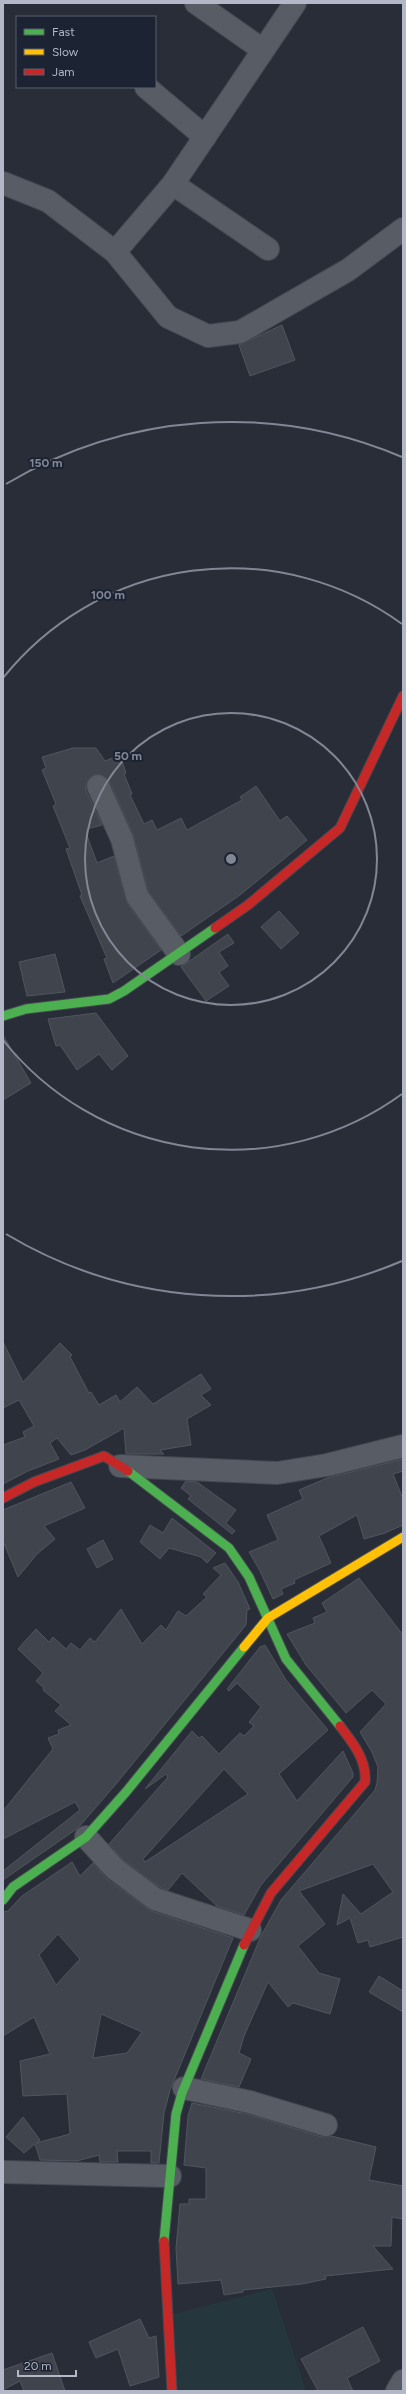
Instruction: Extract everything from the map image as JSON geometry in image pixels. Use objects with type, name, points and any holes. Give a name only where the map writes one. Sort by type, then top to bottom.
[{"type":"street","points":[[196,3],[263,50]]},
{"type":"street","points":[[114,252],[173,184],[295,3]]},
{"type":"street","points":[[147,88],[205,137]]},
{"type":"street","points":[[3,183],[48,201],[114,252],[168,317],[208,336],[240,332],[348,270],[403,229]]},
{"type":"street","points":[[173,184],[268,249]]},
{"type":"street","points":[[3,1016],[26,1009],[109,999],[179,954],[248,905],[340,828],[403,696]]},
{"type":"street","points":[[98,786],[122,839],[137,896],[179,954]]},
{"type":"street","points":[[120,1466],[277,1473],[327,1465],[403,1446]]},
{"type":"street","points":[[3,1498],[34,1482],[104,1456],[164,1496],[229,1548],[241,1562],[268,1618],[283,1654],[294,1671],[330,1712],[362,1758],[367,1770],[367,1778],[271,1893],[250,1930],[184,2088],[176,2114],[163,2248],[172,2391]]},
{"type":"street","points":[[3,1900],[13,1887],[86,1837],[126,1792],[268,1618],[403,1537]]},
{"type":"street","points":[[86,1837],[115,1869],[154,1899],[250,1930]]},
{"type":"street","points":[[184,2088],[250,2102],[326,2125]]},
{"type":"street","points":[[3,2172],[170,2176]]},
{"type":"street","points":[[397,2391],[403,2381]]},
{"type":"shaded area","points":[[272,2289],[306,2391],[177,2391],[174,2314]]},
{"type":"building","points":[[282,325],[295,360],[250,376],[239,345]]},
{"type":"building","points":[[73,748],[96,748],[105,761],[120,755],[126,773],[124,774],[132,794],[130,795],[144,824],[152,820],[157,830],[181,818],[187,830],[242,800],[240,797],[256,786],[280,821],[287,816],[307,840],[240,895],[181,936],[148,891],[133,834],[109,781],[100,774],[93,775],[86,784],[86,791],[102,825],[87,829],[88,832],[86,833],[97,863],[114,856],[127,903],[161,950],[113,983],[104,959],[107,958],[80,896],[82,895],[66,849],[70,848],[53,806],[56,804],[42,770],[46,768],[42,757]]},
{"type":"building","points":[[279,911],[299,933],[281,949],[261,927]]},
{"type":"building","points":[[228,934],[234,943],[219,952],[228,966],[219,972],[229,986],[206,1001],[181,967]]},
{"type":"building","points":[[55,954],[65,992],[27,996],[19,962]]},
{"type":"building","points":[[96,1013],[128,1056],[112,1070],[99,1054],[77,1070],[60,1045],[56,1046],[48,1019]]},
{"type":"building","points":[[3,1035],[31,1083],[3,1100]]},
{"type":"building","points":[[3,1342],[23,1382],[60,1343],[72,1355],[70,1357],[89,1393],[91,1392],[99,1405],[116,1395],[120,1402],[137,1387],[153,1404],[201,1374],[211,1389],[201,1395],[211,1405],[187,1419],[191,1445],[160,1450],[164,1454],[126,1454],[124,1428],[85,1450],[71,1455],[57,1438],[50,1443],[59,1459],[28,1471],[3,1484],[3,1445],[25,1437],[23,1432],[34,1426],[19,1400],[3,1408]]},
{"type":"building","points":[[403,1459],[403,1471],[393,1474],[403,1499],[403,1525],[385,1533],[364,1539],[357,1515],[319,1536],[331,1563],[294,1580],[295,1583],[281,1589],[283,1594],[273,1599],[249,1552],[278,1540],[267,1515],[303,1499],[299,1490],[327,1478]]},
{"type":"building","points":[[186,1481],[197,1482],[236,1510],[226,1523],[235,1531],[232,1534],[188,1499],[191,1496],[181,1488]]},
{"type":"building","points":[[71,1482],[85,1508],[44,1526],[55,1539],[37,1554],[18,1577],[3,1541],[3,1510]]},
{"type":"building","points":[[172,1518],[216,1553],[207,1563],[201,1557],[169,1548],[160,1559],[140,1542],[150,1525],[163,1533]]},
{"type":"building","points":[[103,1540],[113,1559],[97,1568],[87,1549]]},
{"type":"building","points":[[225,1563],[238,1582],[250,1609],[247,1610],[246,1625],[116,1784],[78,1828],[3,1880],[3,1871],[80,1810],[75,1802],[3,1839],[3,1811],[53,1749],[48,1738],[59,1734],[58,1730],[71,1725],[55,1711],[61,1705],[43,1690],[44,1688],[36,1681],[43,1673],[18,1649],[36,1629],[49,1642],[53,1637],[66,1649],[71,1643],[80,1650],[90,1638],[95,1642],[121,1609],[142,1644],[161,1625],[166,1630],[178,1611],[186,1616],[207,1597],[203,1594],[221,1575],[213,1568]]},
{"type":"building","points":[[359,1578],[403,1635],[403,1937],[370,1947],[368,1940],[358,1943],[350,1918],[337,1925],[343,1894],[361,1914],[393,1892],[373,1864],[299,1891],[325,1924],[298,1946],[319,1973],[340,1979],[330,2014],[293,2003],[288,2007],[268,1982],[244,2036],[239,2053],[251,2059],[239,2087],[201,2079],[261,1936],[281,1900],[375,1790],[378,1767],[372,1752],[360,1732],[386,1704],[372,1690],[346,1713],[306,1665],[287,1634],[315,1623],[313,1618],[327,1612],[322,1603]]},
{"type":"building","points":[[265,1645],[286,1680],[328,1730],[279,1774],[297,1801],[343,1751],[353,1773],[353,1777],[261,1885],[244,1915],[217,1906],[182,1873],[168,1890],[161,1888],[123,1860],[109,1844],[168,1777],[166,1774],[145,1789],[192,1731],[199,1738],[202,1736],[219,1754],[240,1733],[244,1736],[254,1726],[249,1722],[261,1707],[237,1683],[229,1691],[227,1689],[260,1647]],"holes":[[[224,1769],[248,1794],[145,1862],[143,1859]]]},
{"type":"building","points":[[72,1862],[80,1876],[93,1863],[107,1879],[151,1911],[233,1938],[170,2090],[164,2113],[159,2163],[151,2163],[151,2151],[117,2151],[118,2162],[100,2162],[99,2155],[77,2161],[40,2160],[35,2144],[24,2153],[6,2137],[23,2117],[40,2140],[36,2143],[70,2134],[67,2094],[23,2096],[20,2061],[50,2054],[34,2017],[3,2036],[3,1912],[8,1911],[22,1896]],"holes":[[[58,1934],[80,1959],[56,1985],[39,1955]],[[101,2014],[142,2032],[127,2053],[93,2058]]]},
{"type":"building","points":[[379,1976],[403,1991],[403,2012],[369,1992]]},
{"type":"building","points":[[192,2103],[247,2114],[322,2137],[331,2136],[376,2147],[369,2180],[403,2186],[403,2219],[392,2217],[391,2246],[373,2246],[393,2269],[325,2276],[326,2279],[302,2284],[243,2290],[243,2292],[224,2295],[221,2280],[178,2284],[176,2248],[180,2204],[189,2204],[189,2199],[206,2199],[206,2168],[184,2165],[188,2116]]},
{"type":"building","points":[[140,2319],[149,2338],[156,2336],[159,2377],[130,2386],[118,2349],[96,2358],[89,2342]]},
{"type":"building","points":[[363,2327],[380,2361],[347,2378],[353,2391],[318,2391],[301,2359]]},
{"type":"building","points":[[52,2353],[65,2391],[24,2391],[20,2381],[3,2390],[3,2370]]},
{"type":"traffic: fast","points":[[3,1016],[26,1009],[109,999],[124,991],[215,928]]},
{"type":"traffic: fast","points":[[128,1471],[229,1548],[249,1577],[286,1659],[340,1726]]},
{"type":"traffic: fast","points":[[3,1900],[13,1887],[86,1837],[126,1792],[244,1647]]},
{"type":"traffic: fast","points":[[164,2241],[176,2114],[182,2093],[244,1945]]},
{"type":"traffic: slow","points":[[244,1647],[268,1618],[403,1537]]},
{"type":"traffic: jam","points":[[215,928],[248,905],[340,828],[403,696]]},
{"type":"traffic: jam","points":[[3,1498],[34,1482],[104,1456],[128,1471]]},
{"type":"traffic: jam","points":[[244,1945],[271,1893],[365,1782],[364,1766],[358,1752],[340,1726]]},
{"type":"traffic: jam","points":[[164,2241],[172,2391]]}]
